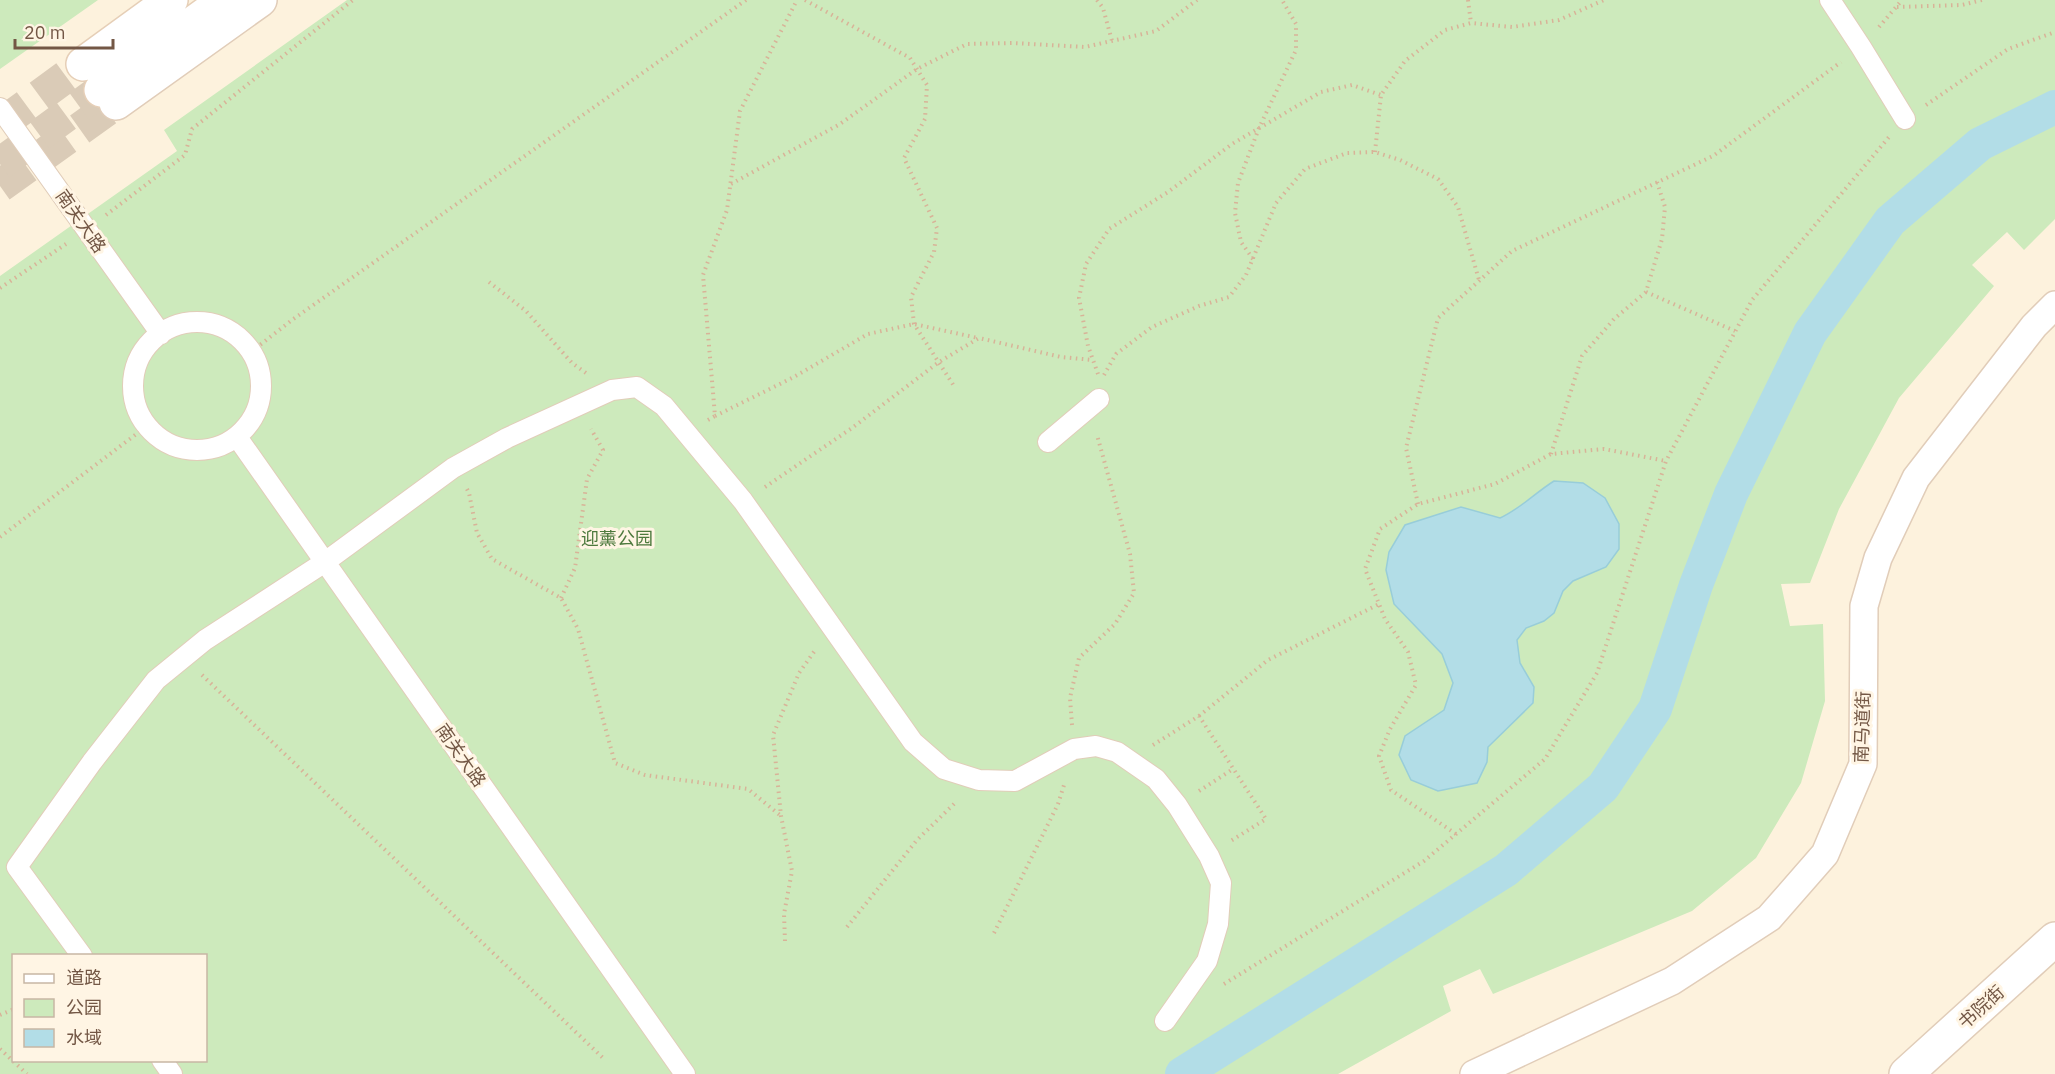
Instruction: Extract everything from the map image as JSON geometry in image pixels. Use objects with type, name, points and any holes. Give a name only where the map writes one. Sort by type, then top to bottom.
[{"type":"street","points":[[100,86],[171,0]]},
{"type":"street","points":[[100,86],[225,0]]},
{"type":"street","points":[[100,86],[260,0]]},
{"type":"street","points":[[1830,0],[1862,47],[1905,119]]},
{"type":"street","name":"南关大路","points":[[0,108],[160,334]]},
{"type":"street","name":"南马道街","points":[[1483,1072],[1672,981],[1769,918],[1825,854],[1863,764],[1864,606],[1878,558],[1916,478],[2034,326],[2055,305]]},
{"type":"street","points":[[193,323],[210,324],[226,329],[240,339],[251,352],[258,366],[261,381],[260,397],[256,412],[248,426],[237,437],[206,450],[190,450],[173,446],[159,438],[147,426],[138,411],[134,377],[138,360],[160,334],[176,326],[193,323]]},
{"type":"street","points":[[81,954],[17,867],[92,762],[156,680],[205,640],[325,562],[453,468],[507,438],[603,394],[637,387],[664,406],[743,501],[913,742],[944,769],[979,780],[1015,781],[1074,750],[1096,746],[1117,752],[1130,760],[1156,780],[1177,805],[1209,856],[1221,883],[1218,924],[1207,961],[1165,1021]]},
{"type":"street","points":[[1048,442],[1099,399]]},
{"type":"street","name":"南关大路","points":[[237,437],[685,1074]]},
{"type":"street","name":"书院街","points":[[1906,1074],[2055,939]]},
{"type":"path","points":[[0,288],[87,229],[185,155],[192,129],[353,0]]},
{"type":"path","points":[[251,352],[292,320],[746,0]]},
{"type":"path","points":[[715,416],[703,275],[727,210],[740,111],[796,0]]},
{"type":"path","points":[[805,0],[910,58],[927,85],[925,119],[904,158],[937,228],[934,252],[910,297],[914,324],[954,386]]},
{"type":"path","points":[[1097,0],[1103,8],[1112,41]]},
{"type":"path","points":[[730,184],[840,124],[917,69],[967,44],[1012,43],[1085,47],[1156,31],[1197,0]]},
{"type":"path","points":[[1253,259],[1241,242],[1235,213],[1238,183],[1259,128],[1296,50],[1296,24],[1282,0]]},
{"type":"path","points":[[1468,0],[1471,23]]},
{"type":"path","points":[[1375,152],[1381,95],[1405,61],[1445,30],[1471,23],[1512,27],[1559,20],[1604,0]]},
{"type":"path","points":[[1418,504],[1406,448],[1438,318],[1512,251],[1713,156],[1862,47],[1902,0]]},
{"type":"path","points":[[1897,7],[1962,5],[1982,0]]},
{"type":"path","points":[[1215,990],[1424,861],[1545,759],[1597,673],[1666,461],[1752,300],[1905,119],[2008,49],[2055,32]]},
{"type":"path","points":[[1381,95],[1352,85],[1321,92],[1232,144],[1168,192],[1109,229],[1086,264],[1079,298],[1088,346],[1101,380],[1116,354],[1152,327],[1199,306],[1229,297],[1246,275],[1276,202],[1305,169],[1347,153],[1375,152],[1400,160],[1438,179],[1458,207],[1479,280]]},
{"type":"path","points":[[1551,454],[1582,356],[1614,319],[1646,292],[1662,239],[1665,207],[1658,182]]},
{"type":"path","points":[[489,282],[526,311],[603,394],[591,431],[603,450],[587,479],[575,568],[561,598]]},
{"type":"path","points":[[1646,292],[1736,331]]},
{"type":"path","points":[[688,435],[715,416],[792,378],[868,334],[914,324],[1061,357],[1093,360]]},
{"type":"path","points":[[743,501],[852,428],[939,362],[979,338]]},
{"type":"path","points":[[994,933],[1058,804],[1074,750],[1070,698],[1079,658],[1116,624],[1134,593],[1130,554],[1097,433],[1099,399]]},
{"type":"path","points":[[0,537],[147,426]]},
{"type":"path","points":[[1456,834],[1391,790],[1379,756],[1390,729],[1416,685],[1408,652],[1385,619],[1365,569],[1380,529],[1418,504],[1495,484],[1551,454],[1604,449],[1666,461]]},
{"type":"path","points":[[453,468],[469,493],[477,533],[492,559],[561,598],[578,629],[615,763],[645,775],[748,789],[781,816]]},
{"type":"path","points":[[1130,760],[1198,716],[1268,660],[1379,604]]},
{"type":"path","points":[[785,942],[784,914],[792,871],[781,816],[773,735],[799,673],[831,626]]},
{"type":"path","points":[[184,658],[603,1058]]},
{"type":"path","points":[[1198,716],[1266,819],[1209,856]]},
{"type":"path","points":[[1177,805],[1233,769]]},
{"type":"path","points":[[847,927],[917,840],[979,780]]},
{"type":"path","points":[[0,1049],[12,1060]]},
{"type":"path","points":[[14,1062],[27,1074]]},
{"type":"green space","points":[[0,0],[98,0],[0,69]]},
{"type":"green space","name":"迎薰公园","points":[[347,0],[2055,0],[2055,219],[2024,250],[2007,232],[1972,265],[1994,286],[1899,398],[1839,509],[1810,583],[1781,584],[1790,626],[1823,624],[1825,701],[1801,783],[1756,858],[1692,911],[1493,994],[1480,969],[1443,986],[1451,1011],[1338,1074],[0,1074],[0,276],[177,151],[164,130]]},
{"type":"water","points":[[1554,481],[1583,483],[1605,498],[1619,524],[1619,549],[1606,567],[1573,581],[1563,591],[1554,613],[1544,621],[1526,628],[1517,640],[1520,663],[1534,687],[1533,703],[1488,747],[1487,762],[1477,783],[1438,791],[1411,780],[1399,755],[1405,736],[1444,710],[1453,683],[1442,654],[1394,604],[1386,570],[1389,552],[1405,525],[1461,507],[1500,518]]},
{"type":"waterway","points":[[1182,1074],[1506,870],[1603,787],[1655,709],[1696,585],[1731,494],[1810,333],[1890,221],[1980,144],[2055,107]]},
{"type":"tunnel","points":[[0,125],[83,64]]},
{"type":"tunnel","points":[[0,164],[101,90]]},
{"type":"tunnel","points":[[0,186],[116,103]]}]
